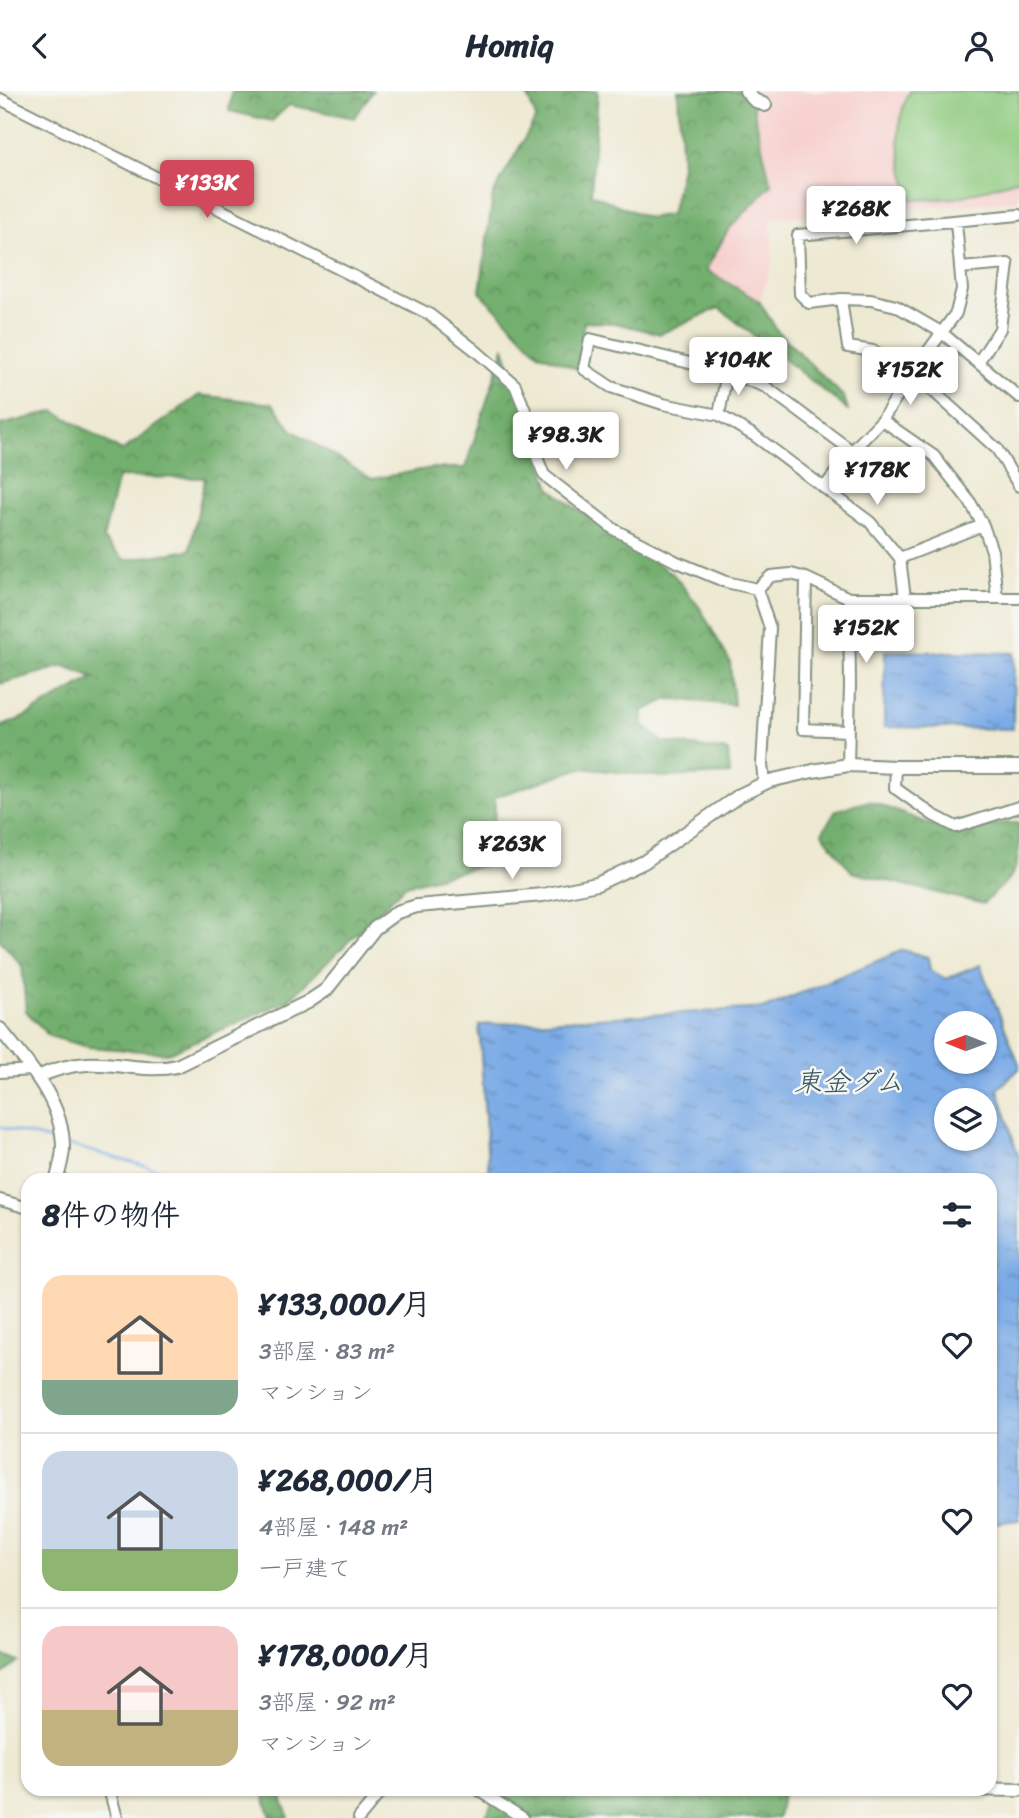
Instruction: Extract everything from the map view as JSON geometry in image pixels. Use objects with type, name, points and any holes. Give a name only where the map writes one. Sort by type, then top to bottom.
[{"type":"street","points":[[746,91],[754,100],[765,105]]},
{"type":"street","points":[[0,99],[429,314],[475,349],[515,385],[526,410],[535,453],[544,475],[615,530],[676,561],[726,582],[757,589]]},
{"type":"street","points":[[1019,215],[798,235],[800,294],[809,303],[841,299],[871,300],[896,306],[941,332],[1019,397]]},
{"type":"street","points":[[824,488],[852,451],[883,421],[910,376],[956,313],[962,289],[956,222]]},
{"type":"street","points":[[960,268],[1007,264],[1000,329],[979,361]]},
{"type":"street","points":[[841,299],[848,347],[873,351],[931,390],[997,449],[1019,487]]},
{"type":"street","points":[[852,451],[766,387],[727,372],[590,339],[584,369],[611,387],[663,404],[719,415],[755,436],[870,522],[900,558],[905,598]]},
{"type":"street","points":[[719,415],[727,372]]},
{"type":"street","points":[[883,421],[934,456],[970,502],[983,524],[992,551],[997,598]]},
{"type":"street","points":[[900,558],[983,524]]},
{"type":"street","points":[[757,589],[771,576],[791,574],[806,577],[849,598],[1019,598]]},
{"type":"street","points":[[806,577],[803,729],[848,731]]},
{"type":"street","points":[[757,589],[770,628],[771,648],[765,698],[764,783]]},
{"type":"street","points":[[848,765],[849,598]]},
{"type":"street","points":[[0,1072],[47,1073],[88,1064],[161,1069],[177,1066],[275,1019],[326,990],[375,928],[397,912],[417,906],[543,895],[597,884],[644,862],[717,810],[764,783],[848,765],[1019,767]]},
{"type":"street","points":[[896,767],[895,788],[933,815],[956,827],[1019,807]]},
{"type":"street","points":[[0,1029],[35,1074],[54,1105],[61,1126],[64,1149],[58,1173]]},
{"type":"street","points":[[0,1200],[21,1206]]},
{"type":"street","points":[[997,1790],[1019,1790]]},
{"type":"street","points":[[111,1796],[117,1818]]},
{"type":"street","points":[[359,1818],[377,1796]]},
{"type":"street","points":[[488,1796],[523,1818]]},
{"type":"shaded area","points":[[749,91],[1019,91],[1019,201],[772,218],[772,264],[759,301],[706,270],[728,230],[771,185]]},
{"type":"green space","points":[[232,91],[373,91],[354,118],[289,105],[272,121],[229,111]]},
{"type":"green space","points":[[522,91],[598,91],[591,194],[649,218],[671,214],[682,167],[678,91],[749,91],[771,185],[728,230],[706,270],[759,301],[778,332],[844,397],[848,410],[719,308],[660,334],[615,323],[584,322],[577,369],[538,353],[480,292],[493,194],[536,118],[528,97]]},
{"type":"green space","points":[[910,91],[1019,91],[1019,179],[957,198],[912,200],[899,145],[901,118]]},
{"type":"green space","points":[[504,348],[550,488],[673,574],[700,608],[730,662],[734,705],[668,699],[643,711],[643,725],[663,742],[728,751],[730,774],[663,777],[581,768],[495,797],[493,863],[406,885],[289,1000],[168,1053],[88,1047],[49,1036],[26,1011],[22,966],[0,940],[0,727],[20,719],[94,677],[64,666],[0,684],[0,425],[55,411],[122,451],[199,395],[273,404],[292,430],[372,479],[432,468],[465,468]],"holes":[[[118,477],[205,478],[190,550],[125,560],[103,539]]]},
{"type":"green space","points":[[869,801],[957,834],[1003,823],[1019,823],[1015,870],[983,904],[852,872],[822,833],[836,810]]},
{"type":"green space","points":[[0,1654],[19,1662],[0,1676]]},
{"type":"green space","points":[[264,1796],[283,1796],[289,1818],[271,1818]]},
{"type":"green space","points":[[496,1796],[782,1796],[778,1818],[485,1818]]},
{"type":"water","points":[[885,651],[1014,653],[1013,729],[884,727]]},
{"type":"water","name":"東金ダム","points":[[903,950],[928,957],[930,970],[946,979],[980,965],[1019,1064],[1019,1069],[998,1089],[1019,1158],[1019,1520],[997,1523],[997,1173],[489,1173],[479,1025],[765,1008]]},
{"type":"waterway","points":[[0,1127],[59,1142]]},
{"type":"waterway","points":[[69,1145],[170,1173]]}]
